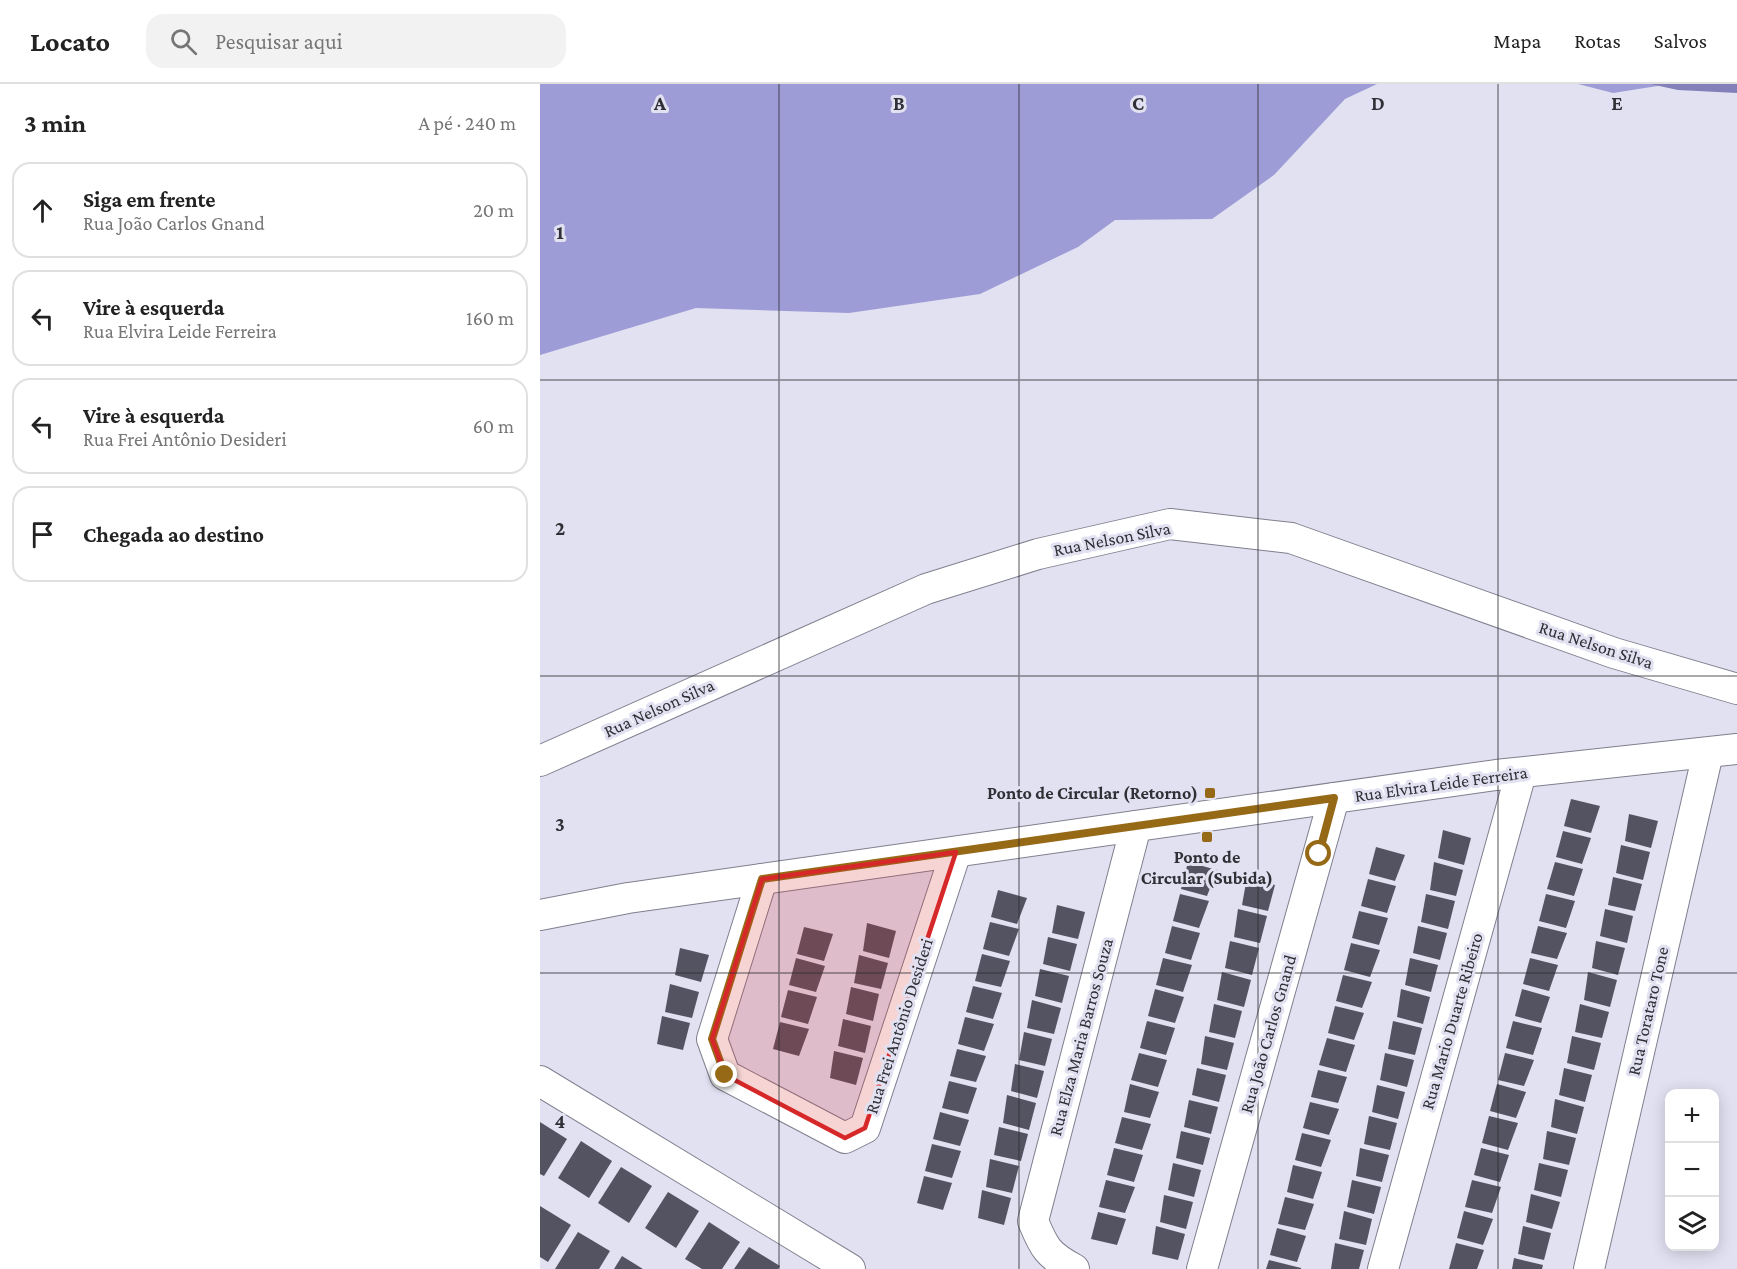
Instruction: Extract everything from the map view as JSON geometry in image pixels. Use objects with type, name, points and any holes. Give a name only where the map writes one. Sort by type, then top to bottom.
[{"type":"street","name":"Rua Nelson Silva","points":[[540,761],[926,590],[1038,554],[1170,525],[1291,538],[1614,653],[1737,688]]},
{"type":"street","name":"Rua Elvira Leide Ferreira","points":[[540,915],[628,898],[1521,772],[1723,751]]},
{"type":"street","name":"Rua Torataro Tone","points":[[1589,1269],[1723,751]]},
{"type":"street","name":"Rua Mario Duarte Ribeiro","points":[[1383,1269],[1521,772]]},
{"type":"street","name":"Rua João Carlos Gnand","points":[[1202,1269],[1334,798]]},
{"type":"street","name":"Rua Elza Maria Barros Souza","points":[[1074,1269],[1054,1258],[1043,1247],[1033,1221],[1136,826]]},
{"type":"street","name":"Rua Frei Antônio Desideri","points":[[762,879],[712,1039],[725,1075],[845,1138],[865,1128],[956,852]]},
{"type":"street","points":[[540,1081],[850,1269]]},
{"type":"highlighted area","points":[[956,852],[865,1128],[845,1138],[725,1075],[712,1039],[762,879]]},
{"type":"shaded area","points":[[540,84],[1377,84],[1345,99],[1274,175],[1212,219],[1115,220],[1078,247],[980,294],[849,313],[696,308],[540,355]]},
{"type":"shaded area","points":[[1578,84],[1670,84],[1613,93]]},
{"type":"shaded area","points":[[1650,84],[1737,84],[1737,93],[1678,90]]},
{"type":"building","points":[[1571,799],[1600,806],[1591,833],[1564,826]]},
{"type":"building","points":[[1629,814],[1658,821],[1651,848],[1625,841]]},
{"type":"building","points":[[1443,830],[1471,838],[1464,865],[1438,858]]},
{"type":"building","points":[[1563,831],[1591,838],[1582,864],[1556,857]]},
{"type":"building","points":[[1621,845],[1650,852],[1643,880],[1616,873]]},
{"type":"building","points":[[1376,847],[1405,855],[1395,881],[1369,874]]},
{"type":"building","points":[[1188,862],[1217,870],[1207,896],[1181,889]]},
{"type":"building","points":[[1434,862],[1463,870],[1456,896],[1430,890]]},
{"type":"building","points":[[1555,862],[1583,869],[1574,896],[1547,889]]},
{"type":"building","points":[[1247,877],[1275,885],[1268,911],[1242,905]]},
{"type":"building","points":[[1613,877],[1642,884],[1635,911],[1608,905]]},
{"type":"building","points":[[1368,879],[1396,886],[1387,913],[1361,906]]},
{"type":"building","points":[[998,890],[1027,898],[1017,924],[991,917]]},
{"type":"building","points":[[1180,894],[1209,901],[1199,928],[1173,921]]},
{"type":"building","points":[[1426,894],[1455,901],[1448,929],[1421,922]]},
{"type":"building","points":[[1546,894],[1575,901],[1566,928],[1539,921]]},
{"type":"building","points":[[1057,905],[1085,912],[1078,939],[1052,933]]},
{"type":"building","points":[[1238,909],[1267,916],[1260,943],[1234,937]]},
{"type":"building","points":[[1605,909],[1633,916],[1627,943],[1600,936]]},
{"type":"building","points":[[1359,911],[1388,918],[1379,945],[1352,938]]},
{"type":"building","points":[[990,922],[1019,929],[1009,956],[983,949]]},
{"type":"building","points":[[867,923],[896,931],[889,958],[863,951]]},
{"type":"building","points":[[1172,926],[1200,933],[1191,960],[1165,953]]},
{"type":"building","points":[[1418,926],[1447,933],[1440,960],[1413,953]]},
{"type":"building","points":[[1538,926],[1567,933],[1557,959],[1531,953]]},
{"type":"building","points":[[804,927],[833,934],[824,961],[797,954]]},
{"type":"building","points":[[1048,937],[1077,944],[1070,971],[1043,964]]},
{"type":"building","points":[[1230,941],[1259,948],[1252,975],[1225,968]]},
{"type":"building","points":[[1596,941],[1625,948],[1618,975],[1592,968]]},
{"type":"building","points":[[1351,943],[1380,950],[1370,977],[1344,970]]},
{"type":"building","points":[[680,948],[709,955],[701,982],[675,975]]},
{"type":"building","points":[[982,954],[1010,961],[1001,987],[975,981]]},
{"type":"building","points":[[859,955],[888,963],[881,989],[854,983]]},
{"type":"building","points":[[796,958],[825,966],[816,992],[789,985]]},
{"type":"building","points":[[1163,958],[1192,965],[1183,992],[1156,985]]},
{"type":"building","points":[[1410,958],[1438,965],[1431,992],[1405,985]]},
{"type":"building","points":[[1530,958],[1558,965],[1549,991],[1523,984]]},
{"type":"building","points":[[1040,969],[1069,976],[1062,1003],[1035,996]]},
{"type":"building","points":[[1222,972],[1251,980],[1244,1007],[1217,1000]]},
{"type":"building","points":[[1588,972],[1617,980],[1610,1007],[1584,1000]]},
{"type":"building","points":[[1343,975],[1372,982],[1362,1008],[1336,1001]]},
{"type":"building","points":[[670,984],[699,992],[692,1018],[665,1012]]},
{"type":"building","points":[[973,986],[1002,993],[993,1019],[966,1012]]},
{"type":"building","points":[[851,987],[879,994],[873,1021],[846,1014]]},
{"type":"building","points":[[1155,989],[1184,997],[1175,1023],[1148,1016]]},
{"type":"building","points":[[1401,989],[1430,997],[1423,1024],[1397,1017]]},
{"type":"building","points":[[1522,989],[1550,997],[1541,1023],[1515,1016]]},
{"type":"building","points":[[788,990],[817,997],[808,1024],[781,1017]]},
{"type":"building","points":[[1032,1000],[1061,1008],[1054,1034],[1027,1028]]},
{"type":"building","points":[[1214,1004],[1242,1011],[1235,1038],[1209,1032]]},
{"type":"building","points":[[1580,1004],[1609,1012],[1602,1038],[1575,1032]]},
{"type":"building","points":[[1335,1006],[1364,1013],[1354,1040],[1328,1033]]},
{"type":"building","points":[[662,1016],[690,1023],[683,1050],[657,1044]]},
{"type":"building","points":[[965,1017],[994,1024],[984,1051],[958,1044]]},
{"type":"building","points":[[843,1019],[871,1026],[865,1053],[838,1046]]},
{"type":"building","points":[[1147,1021],[1175,1028],[1166,1055],[1140,1048]]},
{"type":"building","points":[[1393,1021],[1422,1028],[1415,1055],[1388,1049]]},
{"type":"building","points":[[1513,1021],[1542,1028],[1533,1055],[1506,1048]]},
{"type":"building","points":[[780,1022],[809,1029],[799,1056],[773,1049]]},
{"type":"building","points":[[1024,1032],[1052,1039],[1045,1066],[1019,1060]]},
{"type":"building","points":[[1205,1036],[1234,1043],[1227,1070],[1201,1064]]},
{"type":"building","points":[[1572,1036],[1601,1043],[1594,1070],[1567,1063]]},
{"type":"building","points":[[1327,1038],[1355,1045],[1346,1072],[1319,1065]]},
{"type":"building","points":[[957,1049],[986,1056],[976,1082],[950,1076]]},
{"type":"building","points":[[834,1051],[863,1058],[856,1085],[830,1078]]},
{"type":"building","points":[[1139,1053],[1167,1060],[1158,1087],[1131,1080]]},
{"type":"building","points":[[1385,1053],[1414,1060],[1407,1087],[1380,1080]]},
{"type":"building","points":[[1505,1053],[1534,1060],[1524,1086],[1498,1080]]},
{"type":"building","points":[[1015,1064],[1044,1071],[1037,1098],[1011,1091]]},
{"type":"building","points":[[1197,1068],[1226,1075],[1219,1102],[1192,1095]]},
{"type":"building","points":[[1564,1068],[1592,1075],[1585,1102],[1559,1095]]},
{"type":"building","points":[[1318,1070],[1347,1077],[1338,1103],[1311,1097]]},
{"type":"building","points":[[949,1081],[977,1088],[968,1114],[942,1108]]},
{"type":"building","points":[[1130,1084],[1159,1092],[1150,1118],[1124,1112]]},
{"type":"building","points":[[1497,1084],[1526,1092],[1516,1118],[1490,1111]]},
{"type":"building","points":[[1377,1085],[1405,1092],[1398,1119],[1372,1112]]},
{"type":"building","points":[[1007,1095],[1036,1103],[1029,1130],[1003,1123]]},
{"type":"building","points":[[1555,1099],[1584,1107],[1577,1134],[1551,1127]]},
{"type":"building","points":[[1189,1100],[1218,1107],[1211,1134],[1184,1127]]},
{"type":"building","points":[[1310,1102],[1339,1109],[1329,1135],[1303,1128]]},
{"type":"building","points":[[940,1112],[969,1120],[960,1146],[933,1139]]},
{"type":"building","points":[[1369,1116],[1397,1123],[1390,1150],[1364,1144]]},
{"type":"building","points":[[1489,1116],[1518,1123],[1508,1150],[1482,1143]]},
{"type":"building","points":[[1122,1117],[1151,1124],[1142,1150],[1115,1143]]},
{"type":"building","points":[[540,1122],[567,1139],[544,1176],[540,1174]]},
{"type":"building","points":[[999,1127],[1028,1134],[1021,1161],[994,1155]]},
{"type":"building","points":[[1181,1131],[1210,1138],[1203,1165],[1176,1158]]},
{"type":"building","points":[[1547,1131],[1576,1138],[1569,1165],[1543,1159]]},
{"type":"building","points":[[1302,1133],[1331,1140],[1321,1167],[1295,1160]]},
{"type":"building","points":[[581,1141],[612,1161],[589,1198],[558,1178]]},
{"type":"building","points":[[932,1144],[961,1151],[952,1178],[925,1171]]},
{"type":"building","points":[[1114,1148],[1143,1155],[1134,1182],[1107,1175]]},
{"type":"building","points":[[1360,1148],[1389,1155],[1382,1182],[1356,1176]]},
{"type":"building","points":[[1481,1148],[1509,1155],[1500,1182],[1474,1175]]},
{"type":"building","points":[[990,1159],[1019,1166],[1012,1193],[986,1187]]},
{"type":"building","points":[[1173,1163],[1201,1170],[1194,1197],[1168,1190]]},
{"type":"building","points":[[1539,1163],[1568,1170],[1561,1197],[1534,1190]]},
{"type":"building","points":[[1293,1165],[1322,1172],[1313,1199],[1287,1192]]},
{"type":"building","points":[[621,1167],[652,1186],[629,1223],[598,1203]]},
{"type":"building","points":[[924,1176],[952,1183],[943,1210],[917,1203]]},
{"type":"building","points":[[1106,1180],[1135,1187],[1125,1213],[1099,1207]]},
{"type":"building","points":[[1352,1180],[1381,1187],[1374,1214],[1347,1207]]},
{"type":"building","points":[[1472,1180],[1501,1187],[1492,1213],[1465,1207]]},
{"type":"building","points":[[982,1190],[1011,1198],[1004,1225],[978,1218]]},
{"type":"building","points":[[668,1192],[699,1211],[676,1248],[645,1228]]},
{"type":"building","points":[[1531,1194],[1560,1202],[1552,1229],[1526,1222]]},
{"type":"building","points":[[1164,1195],[1193,1202],[1186,1229],[1160,1222]]},
{"type":"building","points":[[1285,1197],[1314,1204],[1305,1230],[1278,1224]]},
{"type":"building","points":[[540,1206],[571,1225],[548,1262],[540,1257]]},
{"type":"building","points":[[1344,1211],[1372,1219],[1366,1245],[1339,1239]]},
{"type":"building","points":[[1464,1211],[1493,1219],[1483,1245],[1457,1238]]},
{"type":"building","points":[[1098,1212],[1126,1219],[1117,1245],[1091,1239]]},
{"type":"building","points":[[709,1222],[740,1242],[722,1269],[702,1269],[685,1259]]},
{"type":"building","points":[[1156,1226],[1185,1234],[1178,1260],[1152,1254]]},
{"type":"building","points":[[1523,1226],[1551,1233],[1544,1260],[1518,1254]]},
{"type":"building","points":[[1277,1228],[1306,1236],[1297,1262],[1270,1255]]},
{"type":"building","points":[[578,1232],[610,1251],[599,1269],[555,1269]]},
{"type":"building","points":[[1335,1243],[1364,1250],[1359,1269],[1331,1269]]},
{"type":"building","points":[[1456,1243],[1484,1250],[1477,1269],[1449,1269]]},
{"type":"building","points":[[749,1247],[780,1266],[778,1269],[734,1269]]},
{"type":"building","points":[[622,1256],[643,1269],[614,1269]]},
{"type":"building","points":[[1514,1258],[1543,1265],[1542,1269],[1512,1269]]},
{"type":"building","points":[[1269,1260],[1301,1268],[1301,1269],[1266,1269]]},
{"type":"place","name":"Ponto de Circular (Retorno)","points":[[1210,793]]},
{"type":"place","name":"Ponto de Circular (Subida)","points":[[1207,837]]},
{"type":"route","points":[[725,1075],[712,1039],[762,879],[1334,798],[1319,854]]}]
